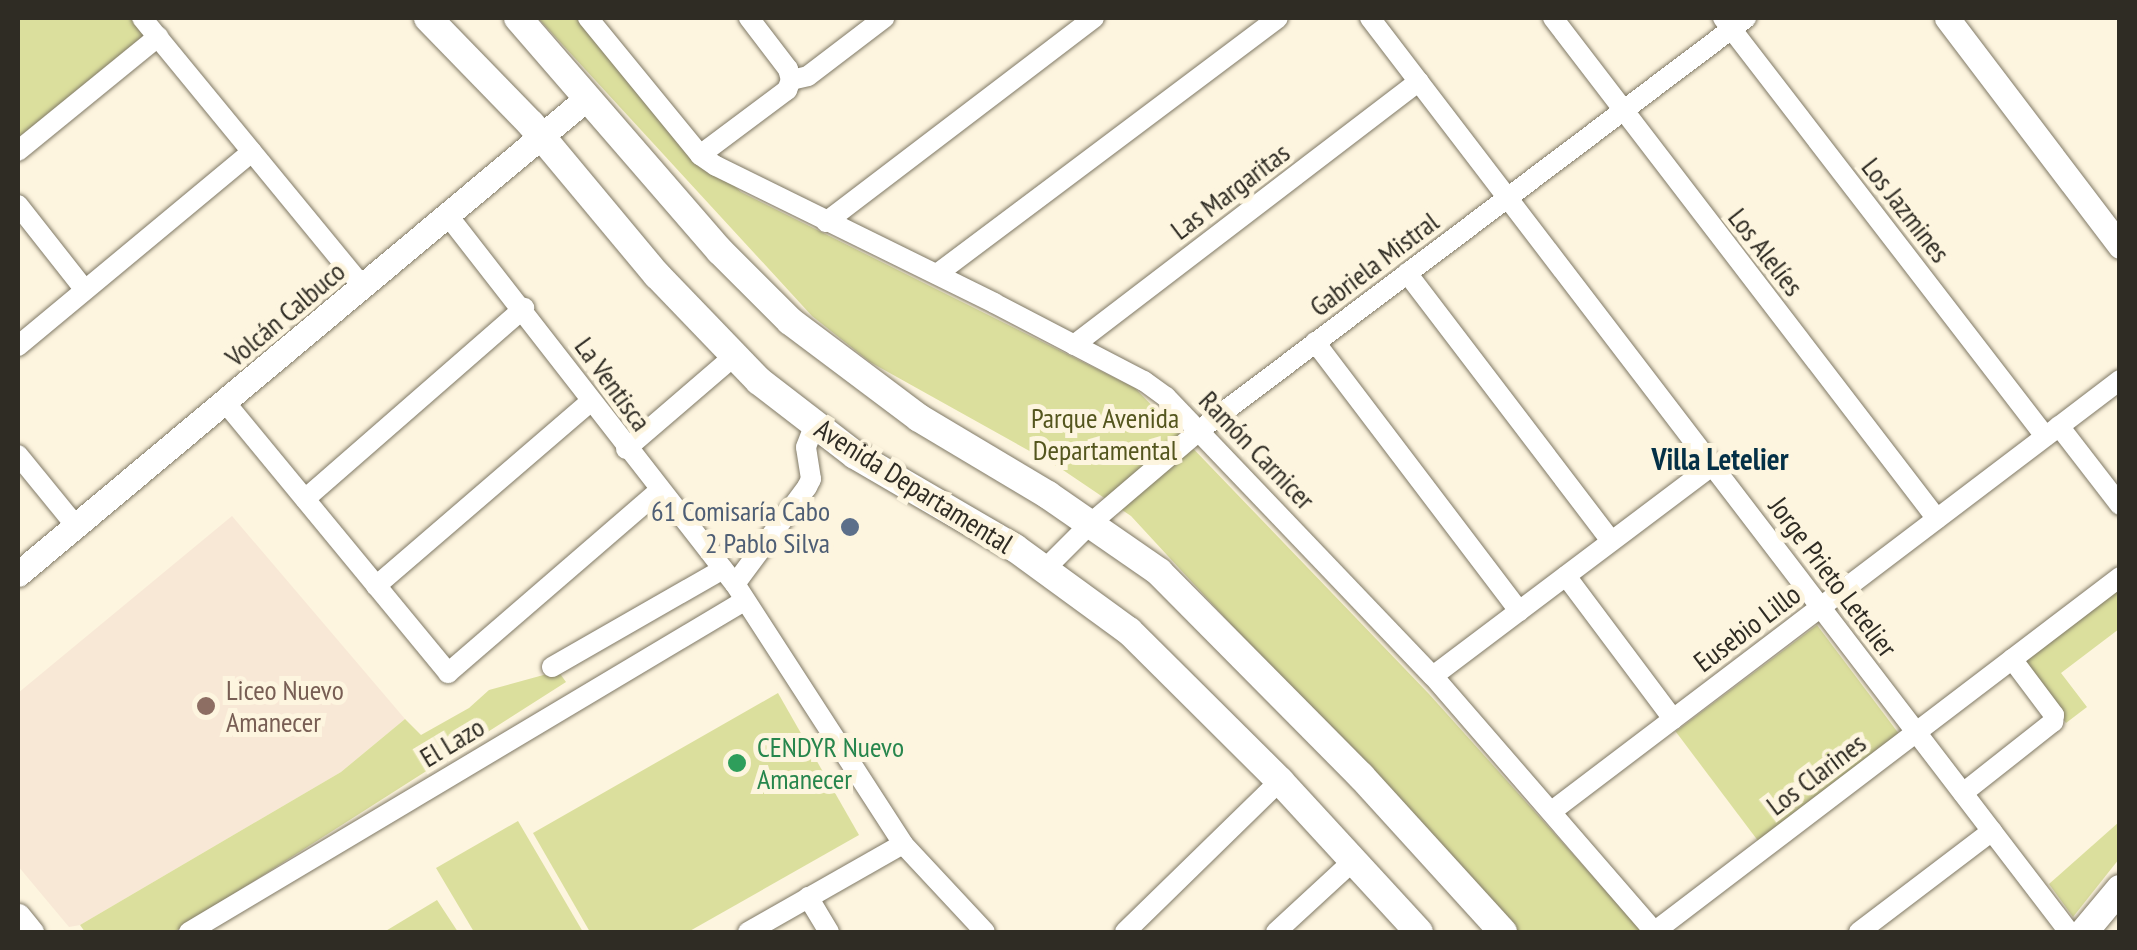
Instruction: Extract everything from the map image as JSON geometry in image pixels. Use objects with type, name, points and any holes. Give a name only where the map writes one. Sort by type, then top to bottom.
[{"type":"main road","name":"Avenida Departamental","points":[[428,18],[542,138],[656,276],[733,357],[814,426],[1046,568],[1129,631],[1280,781],[1416,931]]},
{"type":"main road","points":[[518,18],[720,251],[811,340],[919,418],[1091,523],[1191,602],[1361,776],[1503,932]]},
{"type":"main road","points":[[2084,932],[2120,889]]},
{"type":"street","points":[[142,18],[363,287]]},
{"type":"street","name":"Ramón Carnicer","points":[[588,18],[700,155],[1144,380],[1201,429],[1433,676],[1654,932]]},
{"type":"street","points":[[700,155],[787,90],[791,80],[788,69],[748,18]]},
{"type":"street","points":[[791,80],[808,76],[884,18]]},
{"type":"street","points":[[826,222],[1094,18]]},
{"type":"street","points":[[937,274],[1278,18]]},
{"type":"street","name":"Jorge Prieto Letelier","points":[[1370,18],[2069,932]]},
{"type":"street","name":"Los Alelíes","points":[[1553,18],[1936,519]]},
{"type":"street","points":[[1946,18],[2120,246]]},
{"type":"street","name":"Gabriela Mistral","points":[[1046,568],[1091,523],[1201,429],[1623,110],[1734,21]]},
{"type":"street","name":"Los Jazmines","points":[[1734,21],[2052,431],[2120,505]]},
{"type":"street","points":[[18,151],[158,37]]},
{"type":"street","name":"Las Margaritas","points":[[1074,345],[1419,81]]},
{"type":"street","name":"Volcán Calbuco","points":[[18,574],[588,97]]},
{"type":"street","points":[[18,346],[252,152]]},
{"type":"street","points":[[18,205],[85,290]]},
{"type":"street","name":"La Ventisca","points":[[448,217],[524,308],[590,402],[734,585],[903,844],[985,932]]},
{"type":"street","points":[[1407,273],[1612,541]]},
{"type":"street","points":[[305,499],[524,308]]},
{"type":"street","points":[[1316,342],[1518,612]]},
{"type":"street","points":[[626,449],[733,357]]},
{"type":"street","name":"Eusebio Lillo","points":[[1552,812],[2120,380]]},
{"type":"street","points":[[225,402],[448,673],[659,492]]},
{"type":"street","points":[[376,586],[590,402]]},
{"type":"street","name":"El Lazo","points":[[189,932],[734,585],[807,487],[811,478],[806,447],[814,426]]},
{"type":"street","points":[[18,456],[76,526]]},
{"type":"street","points":[[1433,676],[1713,465]]},
{"type":"street","points":[[1566,576],[1673,719]]},
{"type":"street","name":"Los Clarines","points":[[1654,932],[2120,577]]},
{"type":"street","points":[[552,667],[734,585]]},
{"type":"street","points":[[1963,793],[2053,722],[2054,715],[2012,659]]},
{"type":"street","points":[[1125,932],[1280,781]]},
{"type":"street","points":[[1858,932],[1992,831]]},
{"type":"street","points":[[748,932],[903,844]]},
{"type":"street","points":[[1276,932],[1354,861]]},
{"type":"street","points":[[808,897],[830,932]]},
{"type":"street","points":[[18,916],[31,932]]},
{"type":"shaded area","name":"Liceo Nuevo Amanecer","points":[[232,516],[405,719],[341,772],[80,925],[69,927],[18,866],[18,693]]},
{"type":"green space","points":[[18,18],[136,18],[149,33],[18,144]]},
{"type":"green space","name":"Parque Avenida Departamental","points":[[538,18],[579,18],[657,115],[741,192],[1135,388],[1429,694],[1643,932],[1515,932],[1131,516],[1060,468],[870,362],[812,316]]},
{"type":"green space","points":[[2119,585],[2119,629],[2061,673],[2087,707],[2066,723],[2019,661]]},
{"type":"green space","points":[[1817,625],[1900,735],[1759,842],[1676,732]]},
{"type":"green space","points":[[558,671],[566,682],[174,932],[85,932],[80,925],[341,772],[405,719],[421,735],[469,708],[489,690]]},
{"type":"green space","name":"CENDYR Nuevo Amanecer","points":[[778,693],[859,835],[688,932],[590,932],[533,833]]},
{"type":"green space","points":[[518,821],[583,932],[474,932],[436,868]]},
{"type":"green space","points":[[2119,822],[2119,859],[2073,917],[2049,884]]},
{"type":"green space","points":[[437,900],[458,932],[384,932]]},
{"type":"place","name":"61 Comisaría Cabo 2 Pablo Silva","points":[[850,527]]},
{"type":"place","name":"Liceo Nuevo Amanecer","points":[[206,706]]},
{"type":"place","name":"CENDYR Nuevo Amanecer","points":[[737,763]]},
{"type":"district","name":"Villa Letelier","points":[[1720,459]]}]
